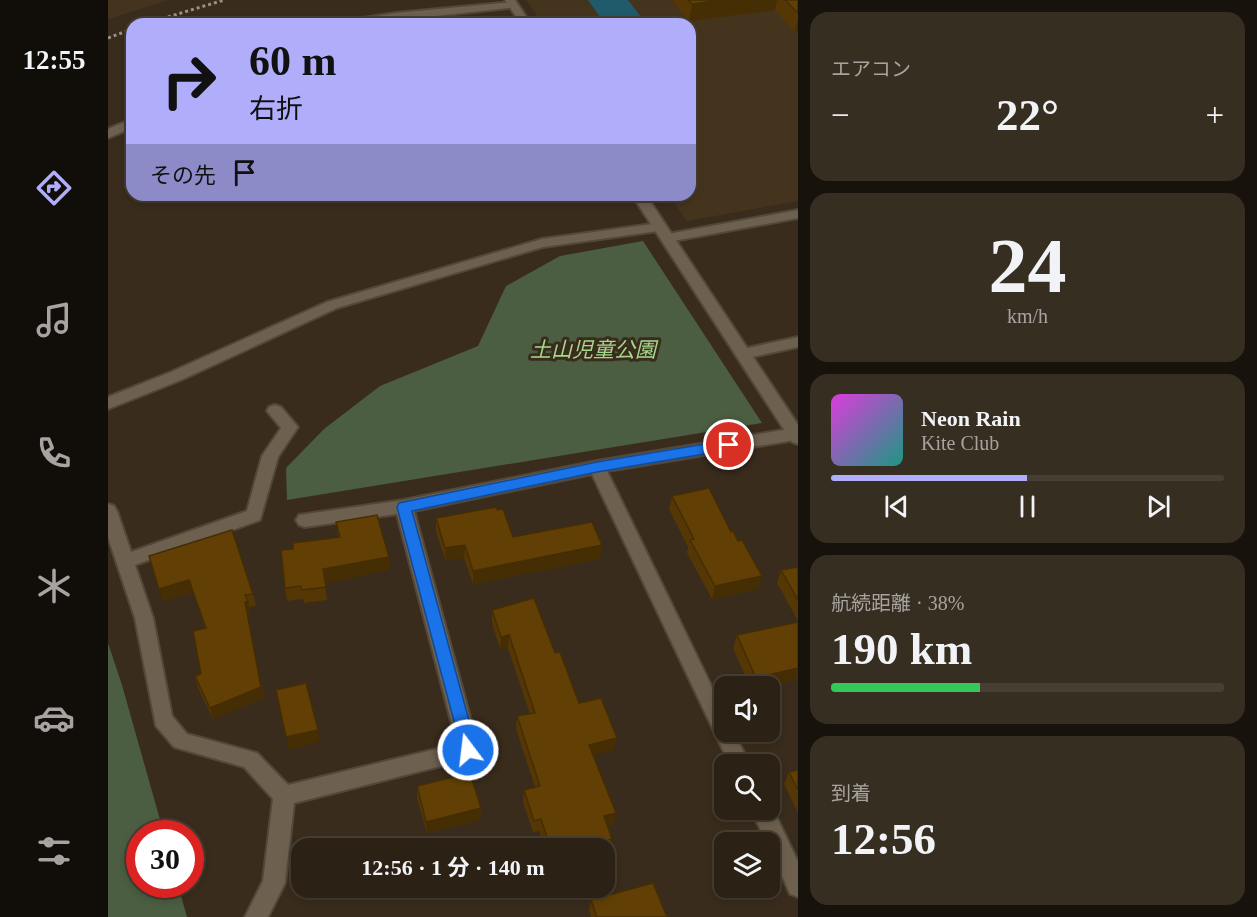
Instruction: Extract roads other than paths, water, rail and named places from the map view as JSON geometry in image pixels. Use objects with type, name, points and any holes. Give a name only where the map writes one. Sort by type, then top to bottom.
[{"type":"street","points":[[383,18],[512,3],[522,18]]},
{"type":"street","points":[[108,134],[126,126]]},
{"type":"street","points":[[305,520],[404,507],[597,467],[797,436],[643,201]]},
{"type":"street","points":[[108,403],[176,376],[332,305],[542,243],[664,232],[798,214]]},
{"type":"street","points":[[743,354],[798,342]]},
{"type":"street","points":[[126,561],[254,515],[270,456],[290,427],[274,411]]},
{"type":"street","points":[[597,467],[735,754]]},
{"type":"street","points":[[284,796],[468,750],[404,507]]},
{"type":"street","points":[[108,511],[144,618],[163,720],[181,741],[250,760],[284,796],[274,883],[256,917]]},
{"type":"street","points":[[767,820],[798,886]]},
{"type":"water","points":[[588,0],[628,0],[642,18],[601,18]]},
{"type":"park label","name":"土山児童公園","points":[[593,350]]}]
